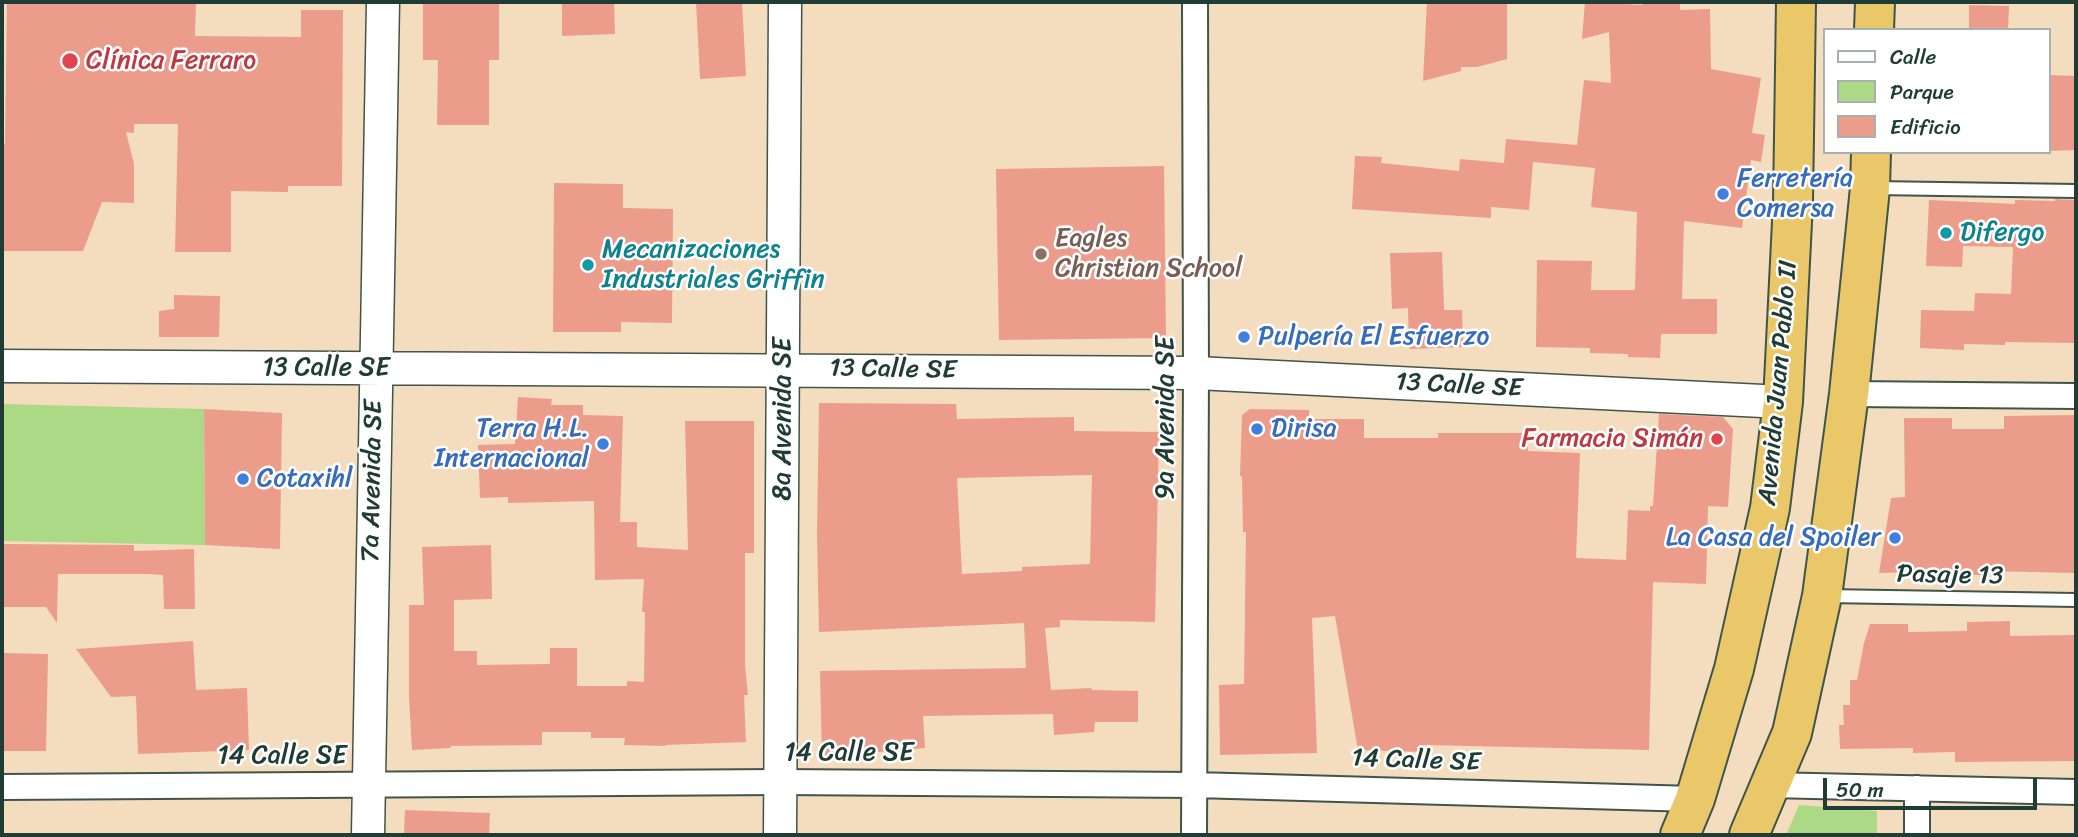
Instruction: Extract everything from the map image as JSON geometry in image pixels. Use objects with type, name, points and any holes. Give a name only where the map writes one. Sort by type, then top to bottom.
[{"type":"highway","name":"Avenida Juan Pablo II","points":[[1680,835],[1695,799],[1734,669],[1770,508],[1783,402],[1793,202],[1796,2]]},
{"type":"highway","points":[[1874,28],[1875,2]]},
{"type":"highway","points":[[1749,835],[1792,733],[1822,596],[1849,394],[1870,170]]},
{"type":"street","name":"7a Avenida SE","points":[[368,835],[383,2]]},
{"type":"street","name":"8a Avenida SE","points":[[780,835],[785,2]]},
{"type":"street","name":"9a Avenida SE","points":[[1194,835],[1195,2]]},
{"type":"street","name":"13 Calle SE","points":[[2,366],[1196,373],[1783,402]]},
{"type":"street","points":[[1849,394],[2076,396]]},
{"type":"street","name":"14 Calle SE","points":[[2,787],[780,782],[1195,785],[1695,799]]},
{"type":"street","points":[[1769,785],[2076,792]]},
{"type":"street","points":[[1917,788],[1917,835]]},
{"type":"lane","points":[[1870,170],[2076,191]]},
{"type":"lane","name":"Pasaje 13","points":[[1822,596],[2076,600]]},
{"type":"green space","points":[[2,404],[204,409],[205,545],[2,541]]},
{"type":"green space","points":[[1799,805],[1877,811],[1877,835],[1786,835]]},
{"type":"building","points":[[7,2],[196,2],[195,36],[301,37],[301,10],[343,10],[342,186],[288,186],[288,192],[231,191],[231,252],[175,252],[178,124],[134,124],[134,133],[126,132],[134,164],[134,203],[102,202],[83,251],[2,251],[2,144],[5,144]]},
{"type":"building","points":[[423,2],[499,2],[499,60],[489,60],[489,125],[437,125],[438,60],[423,60]]},
{"type":"building","points":[[562,2],[614,2],[615,34],[562,36]]},
{"type":"building","points":[[696,2],[742,2],[746,76],[700,79]]},
{"type":"building","points":[[1427,2],[1507,2],[1507,59],[1477,67],[1461,67],[1461,71],[1423,81]]},
{"type":"building","points":[[1585,2],[1642,5],[1642,2],[1680,2],[1680,10],[1710,9],[1711,69],[1761,78],[1752,133],[1765,135],[1761,162],[1751,160],[1742,228],[1684,221],[1682,299],[1717,299],[1717,334],[1661,334],[1660,358],[1590,353],[1590,348],[1536,347],[1537,260],[1592,261],[1591,290],[1635,290],[1637,212],[1591,207],[1595,168],[1533,162],[1529,210],[1491,207],[1491,218],[1352,209],[1355,156],[1382,157],[1381,163],[1459,171],[1460,159],[1504,163],[1506,139],[1577,145],[1584,80],[1611,83],[1609,32],[1582,39]]},
{"type":"building","points":[[1969,5],[2009,6],[2008,28],[1969,28]]},
{"type":"building","points":[[2050,75],[2076,76],[2076,150],[2050,151]]},
{"type":"building","points":[[1164,166],[1166,338],[999,340],[996,169]]},
{"type":"building","name":"Mecanizaciones Industriales Griffin","points":[[554,183],[623,184],[623,208],[673,209],[672,323],[621,322],[621,332],[553,332]]},
{"type":"building","points":[[1929,200],[2015,204],[2015,200],[2076,200],[2076,343],[1964,344],[1964,350],[1920,348],[1921,310],[1974,311],[1975,293],[2011,294],[2013,247],[1963,246],[1962,267],[1926,266]]},
{"type":"building","points":[[1442,252],[1444,310],[1462,310],[1463,347],[1409,349],[1408,308],[1392,309],[1390,253]]},
{"type":"building","points":[[174,295],[220,296],[219,337],[159,337],[159,311],[174,309]]},
{"type":"building","points":[[518,397],[552,399],[551,405],[583,405],[583,415],[623,416],[620,522],[637,522],[637,547],[688,550],[685,421],[754,421],[754,553],[745,553],[745,665],[748,695],[744,695],[746,742],[624,745],[625,738],[591,738],[591,732],[542,732],[542,745],[450,746],[451,748],[412,750],[409,605],[424,605],[422,547],[491,545],[492,599],[454,600],[454,651],[477,651],[477,665],[550,664],[550,648],[577,648],[577,686],[627,686],[627,681],[644,682],[644,579],[595,580],[594,501],[508,503],[508,497],[480,498],[478,445],[515,444]]},
{"type":"building","points":[[819,403],[956,404],[957,419],[1074,417],[1074,431],[1159,432],[1155,622],[1060,620],[1060,627],[1045,628],[1051,690],[1091,688],[1138,691],[1138,722],[1095,722],[1094,732],[1054,735],[1053,714],[923,716],[925,748],[822,757],[820,671],[1026,668],[1024,623],[819,632]],"holes":[[[1092,475],[1090,564],[1022,567],[1022,571],[962,574],[957,478]]]},
{"type":"building","name":"Cotaxihl","points":[[204,409],[282,413],[280,549],[205,545]]},
{"type":"building","points":[[1250,409],[1309,410],[1309,419],[1364,419],[1364,438],[1438,438],[1438,433],[1528,433],[1528,451],[1580,453],[1576,558],[1626,560],[1628,510],[1650,511],[1650,506],[1653,506],[1659,414],[1723,417],[1733,429],[1728,507],[1708,506],[1706,584],[1653,582],[1649,750],[1424,745],[1424,752],[1358,750],[1335,616],[1312,618],[1317,753],[1220,755],[1219,685],[1244,684],[1246,532],[1243,532],[1240,476],[1242,415]]},
{"type":"building","points":[[2076,415],[2076,573],[1879,573],[1891,498],[1905,497],[1904,418],[1952,418],[1952,429],[2004,429],[2004,416]]},
{"type":"building","points":[[2,544],[134,545],[134,551],[194,549],[195,609],[164,609],[163,575],[148,574],[58,574],[57,623],[46,607],[2,607]]},
{"type":"building","points":[[2010,621],[2010,636],[2076,635],[2076,761],[1955,762],[1955,752],[1913,753],[1913,748],[1840,749],[1839,725],[1844,725],[1843,705],[1850,705],[1850,680],[1857,680],[1870,624],[1908,624],[1908,632],[1967,631],[1967,622]]},
{"type":"building","points":[[193,641],[196,690],[247,688],[249,750],[138,754],[136,696],[111,697],[76,649]]},
{"type":"building","points":[[2,653],[48,654],[46,751],[2,751]]},
{"type":"building","points":[[405,810],[490,813],[489,835],[404,835]]},
{"type":"place","name":"Clínica Ferraro","points":[[70,61]]},
{"type":"place","name":"Ferretería Comersa","points":[[1723,194]]},
{"type":"place","name":"Difergo","points":[[1946,233]]},
{"type":"place","name":"Eagles Christian School","points":[[1041,254]]},
{"type":"place","name":"Mecanizaciones Industriales Griffin","points":[[588,265]]},
{"type":"place","name":"Pulpería El Esfuerzo","points":[[1244,337]]},
{"type":"place","name":"Dirisa","points":[[1257,429]]},
{"type":"place","name":"Farmacia Simán","points":[[1717,439]]},
{"type":"place","name":"Terra H.L. Internacional","points":[[603,444]]},
{"type":"place","name":"Cotaxihl","points":[[243,479]]},
{"type":"place","name":"La Casa del Spoiler","points":[[1895,538]]}]
